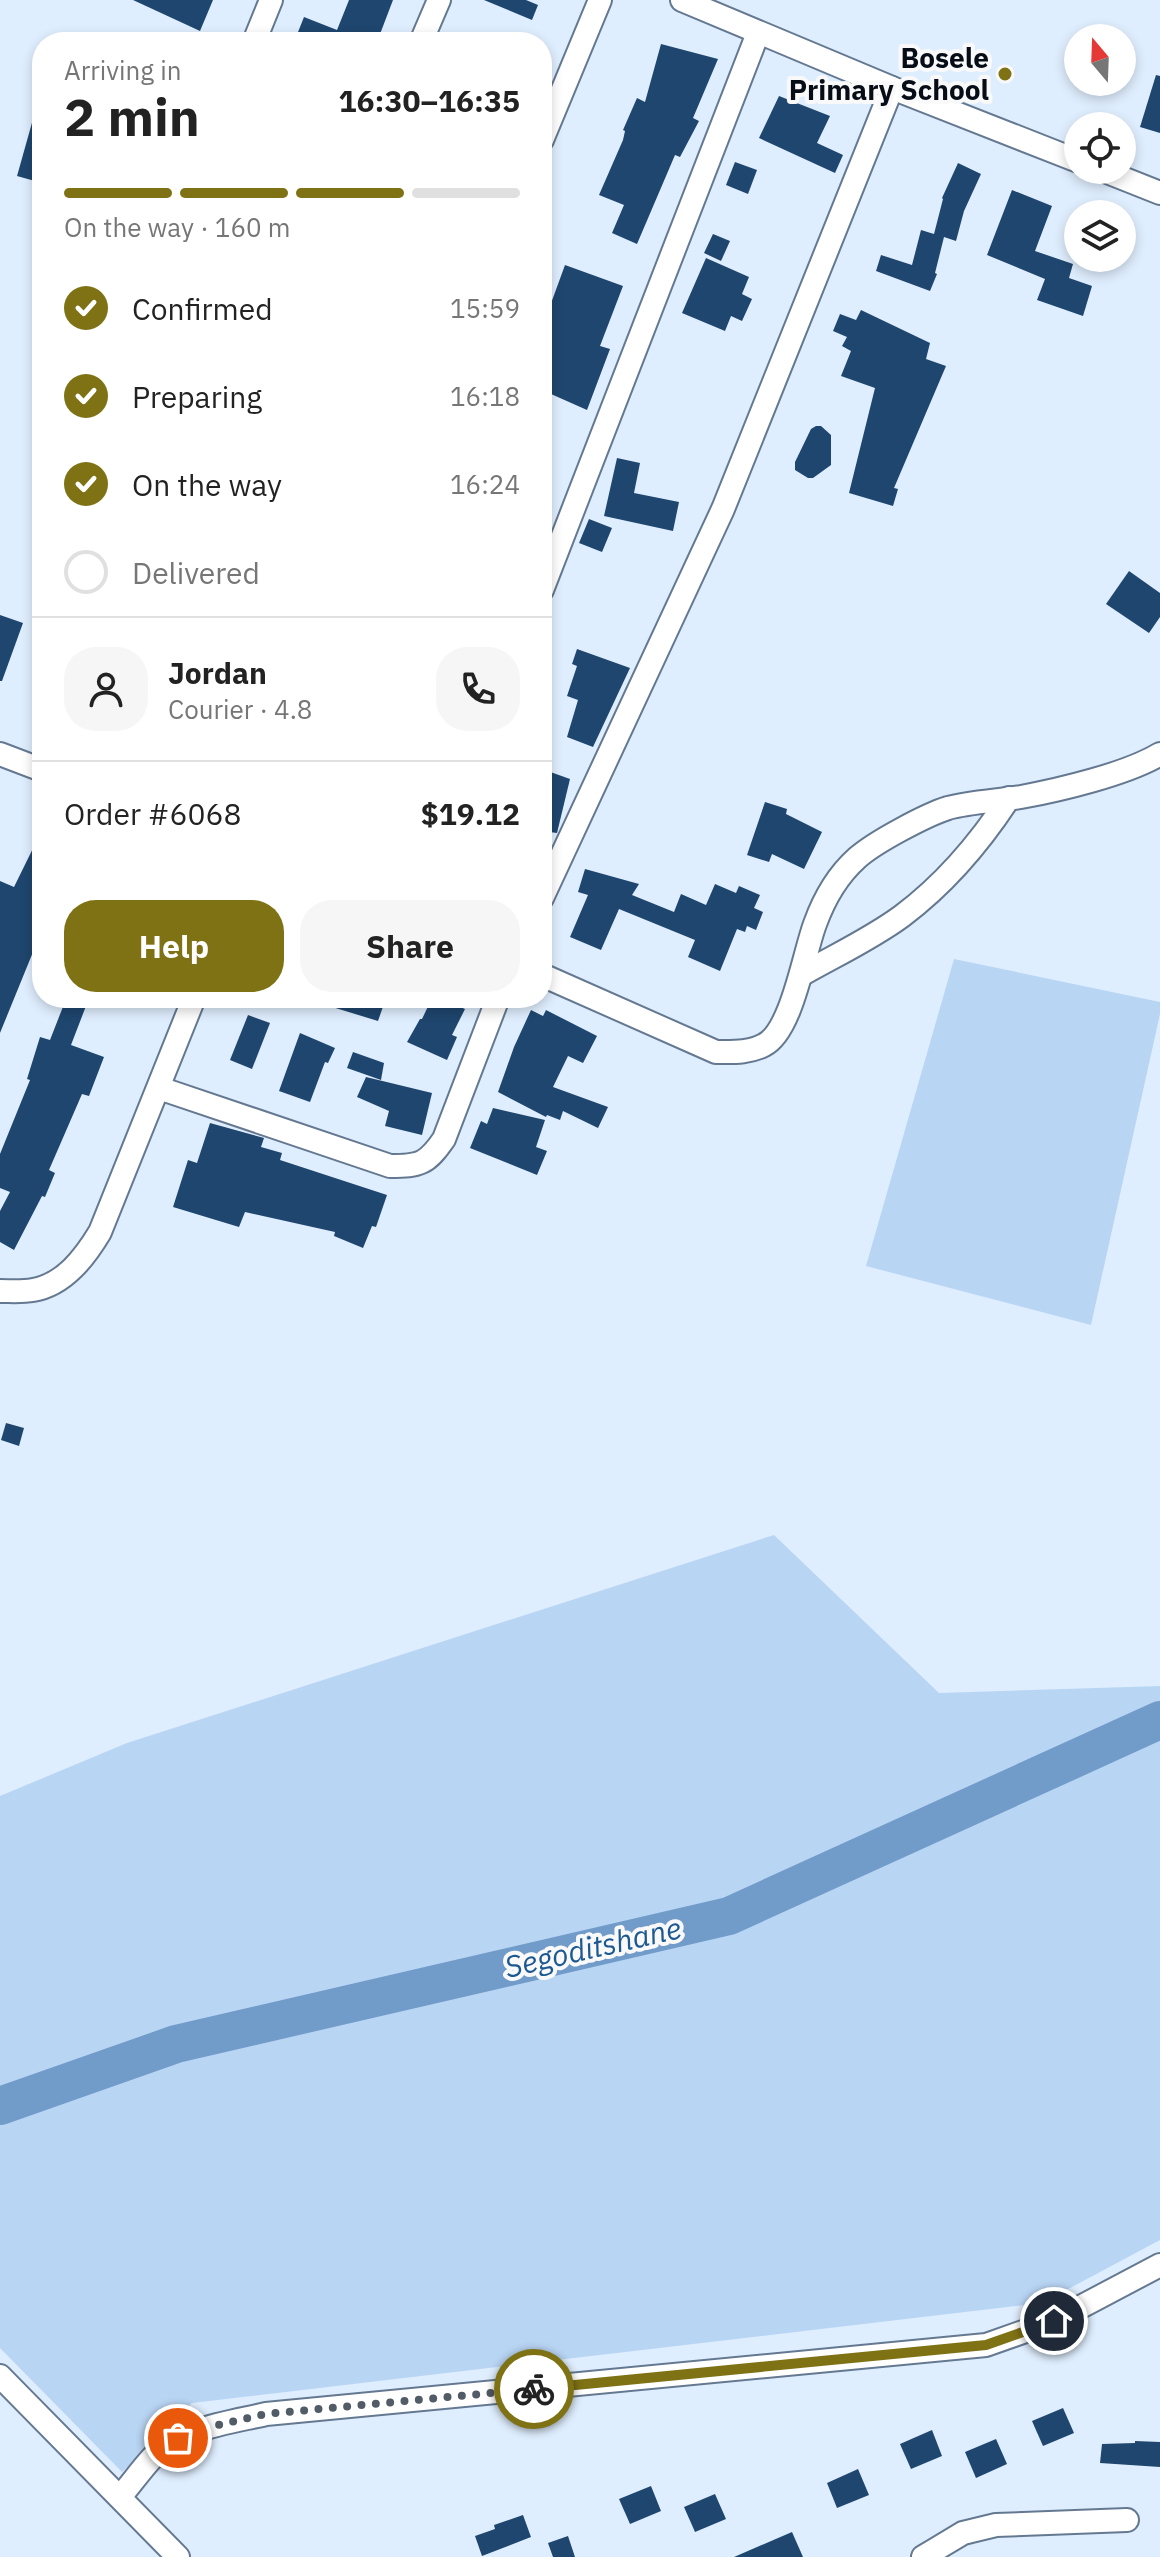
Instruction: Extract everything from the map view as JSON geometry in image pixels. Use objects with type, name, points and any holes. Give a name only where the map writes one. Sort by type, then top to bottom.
[{"type":"street","points":[[258,32],[271,0]]},
{"type":"street","points":[[425,32],[439,0]]},
{"type":"street","points":[[552,116],[600,0]]},
{"type":"street","points":[[682,0],[1064,156]]},
{"type":"street","points":[[552,564],[758,33]]},
{"type":"street","points":[[552,877],[723,509],[892,88]]},
{"type":"street","points":[[1136,183],[1160,193]]},
{"type":"street","points":[[552,979],[716,1052],[747,1051],[767,1044],[780,1031],[801,975],[815,923],[833,885],[858,857],[892,835],[946,809],[1100,777],[1144,764],[1160,754]]},
{"type":"street","points":[[2,761],[32,768]]},
{"type":"street","points":[[801,975],[900,918],[948,878],[984,837],[1009,798]]},
{"type":"street","points":[[0,1291],[35,1290],[60,1279],[84,1258],[100,1232],[190,1008]]},
{"type":"street","points":[[159,1088],[390,1166],[411,1166],[431,1159],[444,1139],[494,1008]]},
{"type":"street","points":[[120,2497],[153,2457],[178,2438],[266,2414],[986,2345],[1054,2321],[1160,2265]]},
{"type":"street","points":[[0,2376],[178,2557]]},
{"type":"street","points":[[923,2557],[963,2533],[996,2525],[1127,2520]]},
{"type":"shaded area","points":[[954,959],[1160,1002],[1160,1014],[1091,1325],[866,1266]]},
{"type":"shaded area","points":[[774,1535],[939,1693],[1160,1686],[1160,2240],[1042,2303],[192,2403],[122,2472],[0,2348],[0,1796],[127,1743]]},
{"type":"building","points":[[133,0],[213,0],[200,31]]},
{"type":"building","points":[[349,0],[393,0],[381,32],[298,32],[304,17],[337,30]]},
{"type":"building","points":[[484,0],[526,0],[538,5],[532,20]]},
{"type":"building","points":[[661,44],[718,59],[693,118],[699,121],[680,157],[675,155],[637,244],[612,233],[624,205],[599,195],[637,98],[645,102]]},
{"type":"building","points":[[1156,75],[1160,76],[1160,133],[1140,127]]},
{"type":"building","points":[[779,96],[830,116],[817,143],[843,155],[835,173],[759,138]]},
{"type":"building","points":[[32,123],[32,180],[17,176]]},
{"type":"building","points":[[735,162],[757,170],[748,194],[726,185]]},
{"type":"building","points":[[958,163],[981,174],[964,211],[956,241],[944,237],[937,274],[930,291],[876,271],[881,255],[912,265],[921,230],[934,234],[942,198]]},
{"type":"building","points":[[1012,190],[1052,206],[1035,251],[1064,261],[1064,272],[1071,272],[1069,278],[1092,286],[1083,316],[1037,300],[1045,279],[987,255]]},
{"type":"building","points":[[713,234],[730,241],[721,261],[704,253]]},
{"type":"building","points":[[706,258],[749,277],[742,294],[752,299],[742,321],[731,316],[725,331],[682,313]]},
{"type":"building","points":[[565,265],[623,286],[600,346],[610,349],[587,410],[552,394],[552,301]]},
{"type":"building","points":[[861,310],[930,343],[926,359],[946,366],[894,488],[898,489],[893,506],[849,493],[875,388],[841,376],[851,351],[842,346],[847,337],[833,331],[840,314],[856,320]]},
{"type":"building","points":[[821,426],[831,435],[831,465],[813,478],[808,478],[795,470],[795,462],[811,429]]},
{"type":"building","points":[[617,458],[640,463],[634,493],[679,502],[673,531],[604,516]]},
{"type":"building","points":[[589,519],[612,528],[602,552],[579,543]]},
{"type":"building","points":[[1129,571],[1160,593],[1160,617],[1149,633],[1106,604]]},
{"type":"building","points":[[0,615],[23,623],[2,681],[0,681]]},
{"type":"building","points":[[577,649],[630,668],[593,747],[567,737],[578,700],[567,696],[577,666],[572,664]]},
{"type":"building","points":[[552,773],[570,779],[557,833],[552,832]]},
{"type":"building","points":[[765,802],[787,809],[786,814],[822,832],[804,869],[772,854],[769,862],[747,855]]},
{"type":"building","points":[[32,850],[32,955],[0,1033],[0,881],[14,887]]},
{"type":"building","points":[[585,869],[639,884],[632,895],[674,912],[681,894],[706,905],[715,884],[736,893],[739,886],[760,895],[754,908],[763,912],[756,930],[747,926],[745,932],[737,929],[720,971],[688,957],[695,940],[619,909],[601,950],[570,937],[588,895],[578,892]]},
{"type":"building","points":[[62,1008],[85,1008],[71,1045],[104,1057],[89,1096],[82,1094],[49,1170],[55,1173],[45,1197],[42,1196],[14,1250],[0,1242],[0,1211],[10,1192],[0,1188],[0,1154],[30,1080],[27,1079],[40,1037],[50,1040]]},
{"type":"building","points":[[336,1008],[383,1008],[378,1021]]},
{"type":"building","points":[[427,1008],[465,1009],[452,1035],[457,1037],[447,1060],[407,1042]]},
{"type":"building","points":[[531,1010],[543,1016],[546,1010],[597,1036],[583,1063],[568,1056],[553,1087],[608,1107],[598,1128],[563,1111],[560,1120],[546,1117],[498,1092]]},
{"type":"building","points":[[248,1015],[270,1023],[252,1069],[230,1060]]},
{"type":"building","points":[[300,1033],[335,1048],[328,1063],[325,1062],[310,1102],[279,1091]]},
{"type":"building","points":[[353,1052],[384,1063],[381,1080],[347,1068]]},
{"type":"building","points":[[366,1077],[432,1093],[422,1135],[385,1126],[389,1111],[357,1097]]},
{"type":"building","points":[[493,1108],[545,1120],[536,1147],[547,1151],[537,1175],[470,1148],[481,1121],[487,1124]]},
{"type":"building","points":[[210,1123],[264,1138],[261,1147],[282,1153],[280,1160],[387,1195],[376,1227],[372,1226],[363,1248],[334,1236],[335,1232],[245,1212],[239,1227],[173,1207],[188,1160],[197,1163]]},
{"type":"building","points":[[6,1423],[24,1428],[19,1446],[1,1440]]},
{"type":"building","points":[[1063,2408],[1074,2433],[1043,2446],[1032,2421]]},
{"type":"building","points":[[932,2430],[942,2456],[911,2469],[900,2444]]},
{"type":"building","points":[[996,2439],[1007,2464],[976,2478],[965,2452]]},
{"type":"building","points":[[1160,2442],[1160,2467],[1100,2463],[1102,2444]]},
{"type":"building","points":[[858,2469],[869,2495],[837,2508],[827,2483]]},
{"type":"building","points":[[651,2486],[661,2511],[630,2524],[619,2499]]},
{"type":"building","points":[[715,2494],[726,2519],[695,2532],[684,2507]]},
{"type":"building","points":[[523,2515],[531,2537],[482,2556],[475,2536],[495,2529],[494,2525]]},
{"type":"building","points":[[792,2532],[803,2557],[734,2557]]},
{"type":"building","points":[[568,2536],[575,2557],[553,2557],[548,2543]]},
{"type":"waterway","name":"Segoditshane","points":[[0,2106],[176,2044],[729,1916],[1160,1720]]},
{"type":"way so far","points":[[178,2438],[266,2414],[534,2389]]},
{"type":"place","name":"Bosele Primary School","points":[[1005,74]]},
{"type":"route","points":[[534,2389],[986,2345],[1054,2321]]}]
